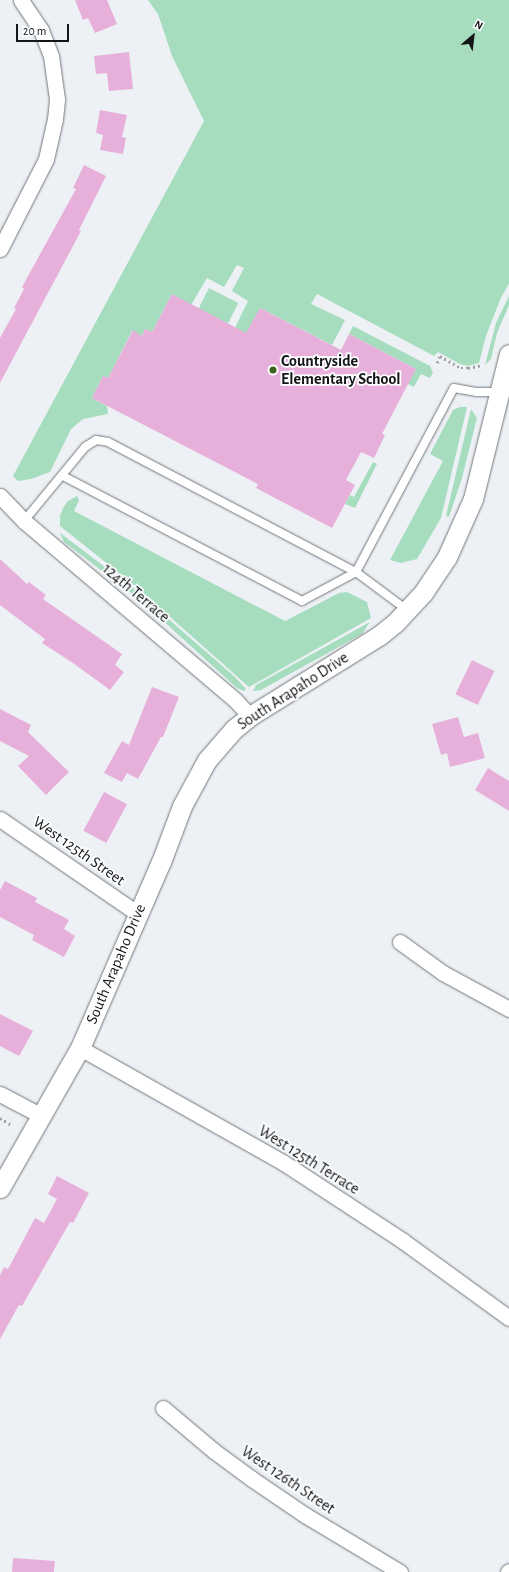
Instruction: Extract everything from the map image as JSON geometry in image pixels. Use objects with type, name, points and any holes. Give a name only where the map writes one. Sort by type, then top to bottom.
[{"type":"street","points":[[0,249],[46,159],[56,119],[57,99],[51,56],[41,30],[21,0]]},
{"type":"street","name":"South Arapaho Drive","points":[[0,1188],[80,1048],[138,914],[182,806],[207,760],[234,729],[250,716],[380,635],[408,611],[424,593],[437,573],[462,525],[473,499],[509,354]]},
{"type":"street","name":"124th Terrace","points":[[0,496],[24,521],[236,701],[250,716]]},
{"type":"street","name":"West 125th Street","points":[[0,819],[138,914]]},
{"type":"street","points":[[400,942],[444,973],[509,1009]]},
{"type":"street","name":"West 125th Terrace","points":[[80,1048],[284,1163],[403,1241],[509,1318]]},
{"type":"street","points":[[0,1094],[42,1116]]},
{"type":"street","name":"West 126th Street","points":[[163,1408],[214,1452],[252,1479],[305,1515],[400,1572]]},
{"type":"lane","points":[[63,476],[302,601],[356,572],[454,388],[476,392],[499,392]]},
{"type":"lane","points":[[24,521],[63,476],[85,447],[96,440],[108,442],[356,572],[408,611]]},
{"type":"path","points":[[437,363],[440,356],[461,368],[482,365]]},
{"type":"path","points":[[0,1118],[10,1124]]},
{"type":"green space","points":[[148,0],[509,0],[509,283],[500,300],[486,336],[479,363],[468,366],[460,364],[438,352],[434,356],[317,294],[311,304],[345,320],[332,345],[260,308],[242,342],[232,334],[248,301],[232,291],[244,268],[237,265],[224,287],[207,278],[191,305],[172,294],[152,332],[145,329],[142,336],[132,331],[108,378],[103,376],[92,398],[107,406],[108,414],[83,419],[71,429],[50,472],[31,479],[18,481],[13,476],[204,121],[172,56],[158,14]]},
{"type":"green space","points":[[209,288],[238,303],[228,323],[199,308]]},
{"type":"green space","points":[[509,296],[509,305],[497,333],[491,359],[485,365],[496,323]]},
{"type":"green space","points":[[353,326],[430,366],[433,373],[430,378],[421,374],[414,387],[408,384],[416,369],[349,334]]},
{"type":"green space","points":[[460,407],[467,407],[441,518],[417,559],[401,563],[390,560],[443,461],[430,454],[453,410]]},
{"type":"green space","points":[[471,409],[477,418],[462,478],[449,517],[446,516]]},
{"type":"green space","points":[[373,462],[377,464],[355,508],[345,504],[350,495],[354,497]]},
{"type":"green space","points":[[77,496],[79,500],[74,511],[285,621],[339,593],[347,592],[367,602],[371,618],[249,687],[134,585],[60,526],[60,516],[63,508],[68,501]]},
{"type":"green space","points":[[60,533],[133,588],[235,677],[246,689],[244,691],[237,688],[139,599],[64,542]]},
{"type":"green space","points":[[370,622],[362,634],[261,690],[253,691],[256,685]]},
{"type":"building","points":[[75,0],[107,0],[117,24],[95,33],[88,18],[83,20]]},
{"type":"building","points":[[129,52],[133,89],[109,91],[107,73],[96,74],[94,56]]},
{"type":"building","points":[[100,110],[127,115],[122,137],[126,138],[123,154],[100,150],[103,135],[96,133]]},
{"type":"building","points":[[84,165],[106,176],[79,230],[81,231],[0,383],[0,338],[16,309],[14,308],[24,289],[22,287],[76,189],[73,188]]},
{"type":"building","points":[[172,294],[246,333],[260,308],[341,350],[349,334],[416,369],[382,434],[385,435],[374,458],[361,452],[346,480],[355,485],[332,528],[256,488],[258,484],[92,398],[103,376],[108,378],[133,330],[142,336],[145,329],[152,332]]},
{"type":"building","points":[[0,559],[27,584],[29,582],[46,595],[43,599],[122,654],[115,665],[124,672],[110,690],[42,643],[45,639],[0,605]]},
{"type":"building","points":[[472,660],[494,671],[478,705],[455,694]]},
{"type":"building","points":[[152,687],[179,697],[163,737],[161,737],[138,779],[127,773],[122,782],[104,773],[122,741],[129,745]]},
{"type":"building","points":[[0,709],[31,725],[28,732],[69,772],[46,795],[18,766],[29,756],[0,741]]},
{"type":"building","points":[[458,717],[464,737],[478,733],[485,758],[450,767],[447,753],[441,755],[432,724]]},
{"type":"building","points":[[488,768],[509,781],[509,811],[475,790]]},
{"type":"building","points":[[104,792],[127,804],[106,843],[83,831]]},
{"type":"building","points":[[5,881],[37,898],[35,902],[69,920],[64,929],[75,936],[64,957],[32,940],[34,935],[0,917],[0,890]]},
{"type":"building","points":[[0,1014],[33,1031],[19,1056],[0,1046]]},
{"type":"building","points":[[57,1176],[89,1193],[73,1223],[70,1222],[22,1306],[19,1305],[0,1339],[0,1275],[4,1267],[8,1269],[35,1218],[44,1223],[57,1199],[48,1194]]},
{"type":"building","points":[[13,1558],[55,1561],[54,1572],[12,1572]]},
{"type":"place","name":"Countryside Elementary School","points":[[273,370]]}]
